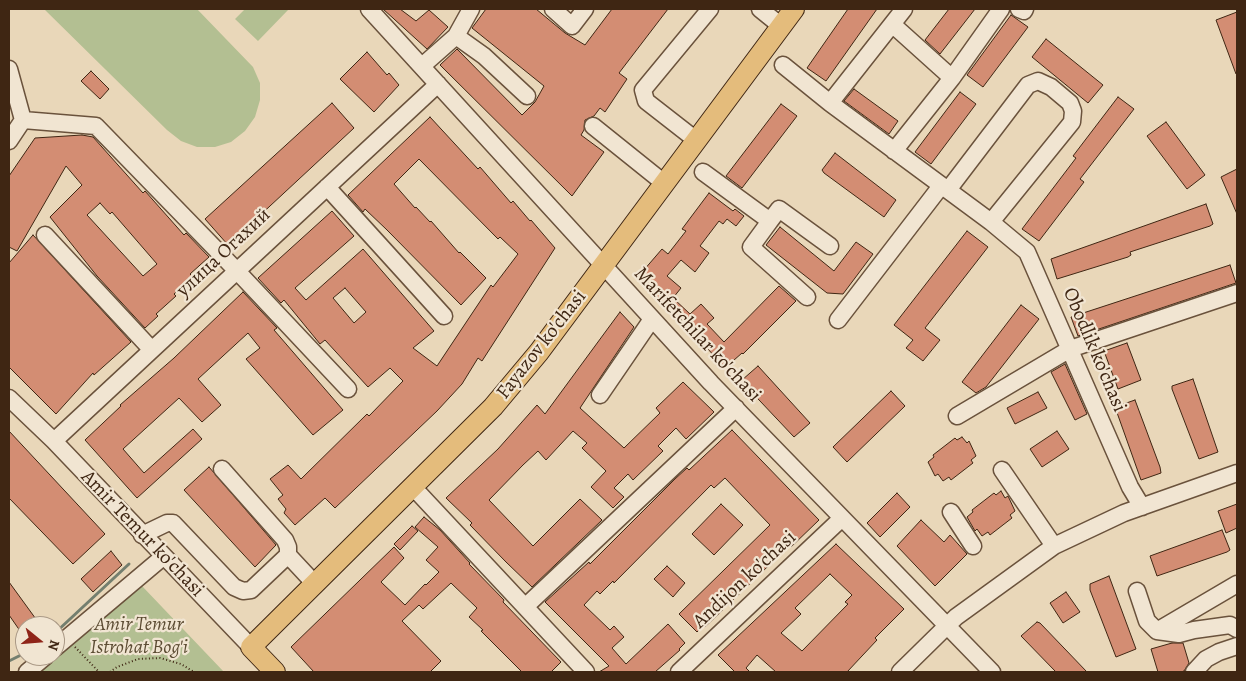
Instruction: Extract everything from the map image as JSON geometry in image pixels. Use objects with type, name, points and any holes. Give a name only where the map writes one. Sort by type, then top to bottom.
[{"type":"main road","name":"Fayazov ko'chasi","points":[[251,647],[493,407],[539,352],[794,9]]},
{"type":"main road","name":"Amir Temur ko'chasi","points":[[251,647],[275,672]]},
{"type":"street","points":[[422,66],[456,36],[471,9]]},
{"type":"street","points":[[553,9],[572,26],[585,9]]},
{"type":"street","points":[[696,140],[646,102],[643,90],[694,31],[710,9]]},
{"type":"street","points":[[760,9],[781,26]]},
{"type":"street","points":[[830,103],[904,9]]},
{"type":"street","points":[[894,151],[952,78],[1001,9]]},
{"type":"street","points":[[1019,9],[1024,11],[1025,9]]},
{"type":"street","name":"Marifetchilar ko'chasi","points":[[374,14],[652,319],[841,519],[992,672]]},
{"type":"street","points":[[892,24],[952,78]]},
{"type":"street","points":[[456,36],[484,56],[527,96]]},
{"type":"street","name":"Obodlik ko'chasi","points":[[783,65],[830,103],[991,222],[1027,252],[1130,486],[1142,506]]},
{"type":"street","points":[[9,69],[23,120],[9,141]]},
{"type":"street","points":[[838,320],[1028,85],[1038,81],[1051,87],[1070,103],[1073,111],[1072,122],[991,222]]},
{"type":"street","name":"улица Огахий","points":[[54,441],[438,84]]},
{"type":"street","points":[[23,120],[96,126],[348,389]]},
{"type":"street","points":[[593,126],[664,183]]},
{"type":"street","points":[[703,172],[770,221]]},
{"type":"street","points":[[326,187],[444,316]]},
{"type":"street","points":[[807,297],[751,247],[780,209],[830,246]]},
{"type":"street","points":[[45,235],[151,350]]},
{"type":"street","points":[[957,416],[1070,349],[1237,293]]},
{"type":"street","points":[[600,395],[652,319]]},
{"type":"street","name":"Amir Temur ko'chasi","points":[[9,398],[54,441],[251,647]]},
{"type":"street","points":[[526,606],[736,408]]},
{"type":"street","points":[[222,469],[285,540],[288,547],[288,555],[315,584]]},
{"type":"street","points":[[1002,470],[1054,546]]},
{"type":"street","points":[[900,672],[947,626],[989,592],[1054,546],[1142,506],[1237,472]]},
{"type":"street","points":[[413,488],[586,672]]},
{"type":"street","points":[[951,512],[973,546]]},
{"type":"street","name":"Andijon ko'chasi","points":[[679,672],[841,519]]},
{"type":"street","points":[[142,535],[167,523],[173,523],[234,588],[243,591],[251,590],[288,555]]},
{"type":"street","points":[[65,640],[163,557]]},
{"type":"street","points":[[1157,631],[1237,584]]},
{"type":"street","points":[[1137,591],[1147,621],[1157,631],[1179,634],[1230,625],[1237,629]]},
{"type":"street","points":[[1194,672],[1206,659],[1237,646]]},
{"type":"path","points":[[65,646],[99,672]]},
{"type":"path","points":[[110,672],[117,667],[138,659],[160,658],[181,664],[194,672]]},
{"type":"green space","points":[[44,9],[197,9],[253,67],[260,83],[260,100],[255,117],[245,131],[231,142],[215,147],[197,147],[181,141],[167,130]]},
{"type":"green space","points":[[245,9],[289,9],[258,41],[235,19]]},
{"type":"green space","name":"Amir Temur Istrohat Bog'i","points":[[142,586],[224,672],[40,672],[47,666],[65,666],[65,651]]},
{"type":"building","points":[[383,9],[400,9],[416,21],[429,10],[448,27],[427,49]]},
{"type":"building","points":[[486,9],[536,9],[565,33],[585,45],[612,9],[668,9],[619,73],[627,79],[605,112],[600,108],[594,116],[585,120],[584,130],[581,135],[604,152],[572,196],[440,65],[457,49],[522,115],[535,102],[544,86],[472,28]]},
{"type":"building","points":[[848,9],[877,9],[826,81],[807,68]]},
{"type":"building","points":[[949,9],[975,9],[940,54],[925,40]]},
{"type":"building","points":[[1237,12],[1237,74],[1236,74],[1216,20]]},
{"type":"building","points":[[1011,15],[1028,27],[983,87],[967,75]]},
{"type":"building","points":[[1046,39],[1103,85],[1088,103],[1032,57]]},
{"type":"building","points":[[367,52],[387,75],[389,73],[399,85],[374,112],[340,79]]},
{"type":"building","points":[[91,71],[109,89],[100,99],[81,81]]},
{"type":"building","points":[[854,89],[898,121],[889,134],[844,101]]},
{"type":"building","points":[[960,92],[976,104],[931,164],[915,152]]},
{"type":"building","points":[[1118,97],[1134,109],[1080,179],[1084,182],[1039,241],[1022,229],[1076,158],[1073,156]]},
{"type":"building","points":[[332,103],[354,128],[228,245],[205,219]]},
{"type":"building","points":[[781,104],[797,116],[742,188],[726,176]]},
{"type":"building","points":[[430,117],[478,169],[480,167],[511,203],[513,201],[555,248],[482,361],[478,358],[462,384],[437,411],[335,508],[325,498],[295,525],[284,513],[286,509],[278,499],[283,495],[270,479],[288,465],[301,479],[367,414],[369,416],[403,381],[390,368],[368,387],[325,340],[320,344],[284,300],[281,303],[258,278],[332,211],[354,236],[295,288],[306,300],[363,249],[434,331],[413,348],[437,366],[491,285],[493,287],[518,254],[500,237],[498,239],[419,159],[394,184],[415,208],[431,221],[459,253],[486,278],[461,305],[387,230],[365,209],[363,212],[348,195]],"holes":[[[345,288],[366,312],[354,323],[333,298]]]},
{"type":"building","points":[[1166,122],[1205,175],[1187,189],[1147,136]]},
{"type":"building","points":[[82,135],[93,137],[143,193],[145,191],[184,235],[186,233],[209,257],[190,274],[193,277],[174,294],[176,296],[156,314],[158,316],[145,328],[97,276],[50,217],[82,185],[66,166],[17,251],[9,247],[9,176],[35,138]],"holes":[[[100,203],[110,214],[112,212],[157,264],[143,276],[87,215]]]},
{"type":"building","points":[[835,153],[896,200],[884,217],[824,173],[822,170]]},
{"type":"building","points":[[1237,169],[1237,214],[1221,177]]},
{"type":"building","points":[[709,193],[733,211],[735,209],[744,216],[736,226],[727,219],[723,224],[719,221],[700,246],[709,253],[695,272],[681,260],[667,276],[681,288],[673,298],[690,314],[701,304],[714,318],[707,324],[724,342],[779,286],[796,301],[743,354],[725,368],[680,318],[637,278],[662,249],[668,254],[686,231],[682,229]]},
{"type":"building","points":[[1206,204],[1213,224],[1210,226],[1130,252],[1131,255],[1128,257],[1057,279],[1051,259]]},
{"type":"building","points":[[780,227],[834,271],[856,242],[873,254],[843,294],[827,293],[766,245]]},
{"type":"building","points":[[967,231],[988,247],[925,328],[940,340],[923,361],[906,348],[913,340],[894,325]]},
{"type":"building","points":[[33,235],[131,342],[94,375],[93,373],[56,414],[9,367],[9,263]]},
{"type":"building","points":[[1230,265],[1236,283],[1078,336],[1071,317]]},
{"type":"building","points":[[243,292],[277,328],[274,330],[343,410],[313,435],[246,359],[260,348],[248,333],[198,379],[221,405],[202,422],[179,398],[123,449],[144,473],[193,429],[202,439],[137,498],[85,440],[120,405],[174,358]]},
{"type":"building","points":[[1021,305],[1039,319],[986,387],[976,393],[962,382]]},
{"type":"building","points":[[620,312],[634,327],[580,408],[624,448],[660,413],[656,408],[683,382],[714,412],[686,439],[676,428],[658,446],[663,451],[633,480],[628,474],[614,488],[624,497],[613,508],[591,487],[606,471],[582,448],[587,443],[573,431],[546,460],[538,451],[523,465],[489,500],[533,546],[580,499],[602,520],[532,587],[470,525],[472,523],[446,498],[498,449],[537,405],[545,414]]},
{"type":"building","points":[[1127,343],[1141,380],[1118,389],[1104,351]]},
{"type":"building","points":[[1065,364],[1087,414],[1075,420],[1051,372]]},
{"type":"building","points":[[758,366],[810,423],[794,437],[743,383],[742,380]]},
{"type":"building","points":[[1193,379],[1218,452],[1199,459],[1172,389],[1172,386]]},
{"type":"building","points":[[891,391],[905,406],[847,462],[833,447]]},
{"type":"building","points":[[1038,392],[1047,408],[1015,424],[1007,408]]},
{"type":"building","points":[[1135,400],[1161,473],[1141,480],[1115,407]]},
{"type":"building","points":[[732,430],[819,520],[791,547],[790,545],[705,627],[703,626],[697,632],[679,614],[770,525],[725,478],[714,488],[711,485],[614,583],[613,581],[600,594],[597,591],[584,605],[610,630],[614,626],[624,637],[612,648],[626,664],[668,624],[685,643],[680,650],[655,672],[599,672],[609,666],[545,602],[589,562],[590,564],[675,479],[687,468],[689,470]]},
{"type":"building","points":[[9,431],[105,534],[73,564],[9,498]]},
{"type":"building","points":[[1057,431],[1069,449],[1042,467],[1030,449]]},
{"type":"building","points":[[962,437],[967,443],[969,441],[976,456],[971,460],[973,463],[951,480],[949,477],[943,481],[938,474],[935,476],[928,462],[934,457],[933,455],[955,438],[957,440]]},
{"type":"building","points":[[209,467],[276,545],[255,567],[184,490]]},
{"type":"building","points":[[1001,491],[1005,498],[1008,496],[1015,511],[1010,515],[1012,518],[990,535],[988,532],[982,536],[977,529],[975,531],[967,517],[973,512],[972,510],[994,493],[996,495]]},
{"type":"building","points":[[897,493],[910,507],[880,537],[867,523]]},
{"type":"building","points":[[721,504],[743,525],[714,555],[692,534]]},
{"type":"building","points":[[1237,504],[1237,528],[1226,533],[1218,511]]},
{"type":"building","points":[[424,517],[440,530],[469,564],[504,600],[503,602],[561,662],[551,672],[522,672],[469,617],[477,608],[451,583],[423,609],[419,605],[402,621],[441,661],[430,672],[314,672],[291,647],[394,547],[404,558],[381,582],[405,605],[426,585],[439,572],[426,560],[438,547],[415,527]]},
{"type":"building","points":[[921,520],[944,542],[950,535],[967,554],[935,586],[897,546]]},
{"type":"building","points":[[412,526],[418,531],[400,550],[394,544]]},
{"type":"building","points":[[1222,530],[1230,550],[1157,576],[1150,556]]},
{"type":"building","points":[[836,544],[904,609],[875,638],[877,640],[847,672],[776,672],[757,655],[746,668],[750,672],[735,672],[718,655]],"holes":[[[830,574],[852,595],[845,602],[848,604],[802,651],[781,633],[801,614],[795,608]]]},
{"type":"building","points":[[111,551],[122,565],[93,592],[81,579]]},
{"type":"building","points":[[667,566],[685,583],[673,597],[654,579]]},
{"type":"building","points":[[1109,576],[1136,649],[1116,657],[1090,590],[1090,584]]},
{"type":"building","points":[[9,582],[34,616],[15,616],[15,624],[9,615]]},
{"type":"building","points":[[1066,592],[1080,612],[1063,623],[1050,603]]},
{"type":"building","points":[[1037,622],[1087,672],[1056,672],[1021,636]]},
{"type":"building","points":[[1172,643],[1183,643],[1189,663],[1184,671],[1181,672],[1158,672],[1151,649]]},
{"type":"waterway","points":[[65,624],[129,564]]},
{"type":"waterway","points":[[9,661],[15,658]]}]
